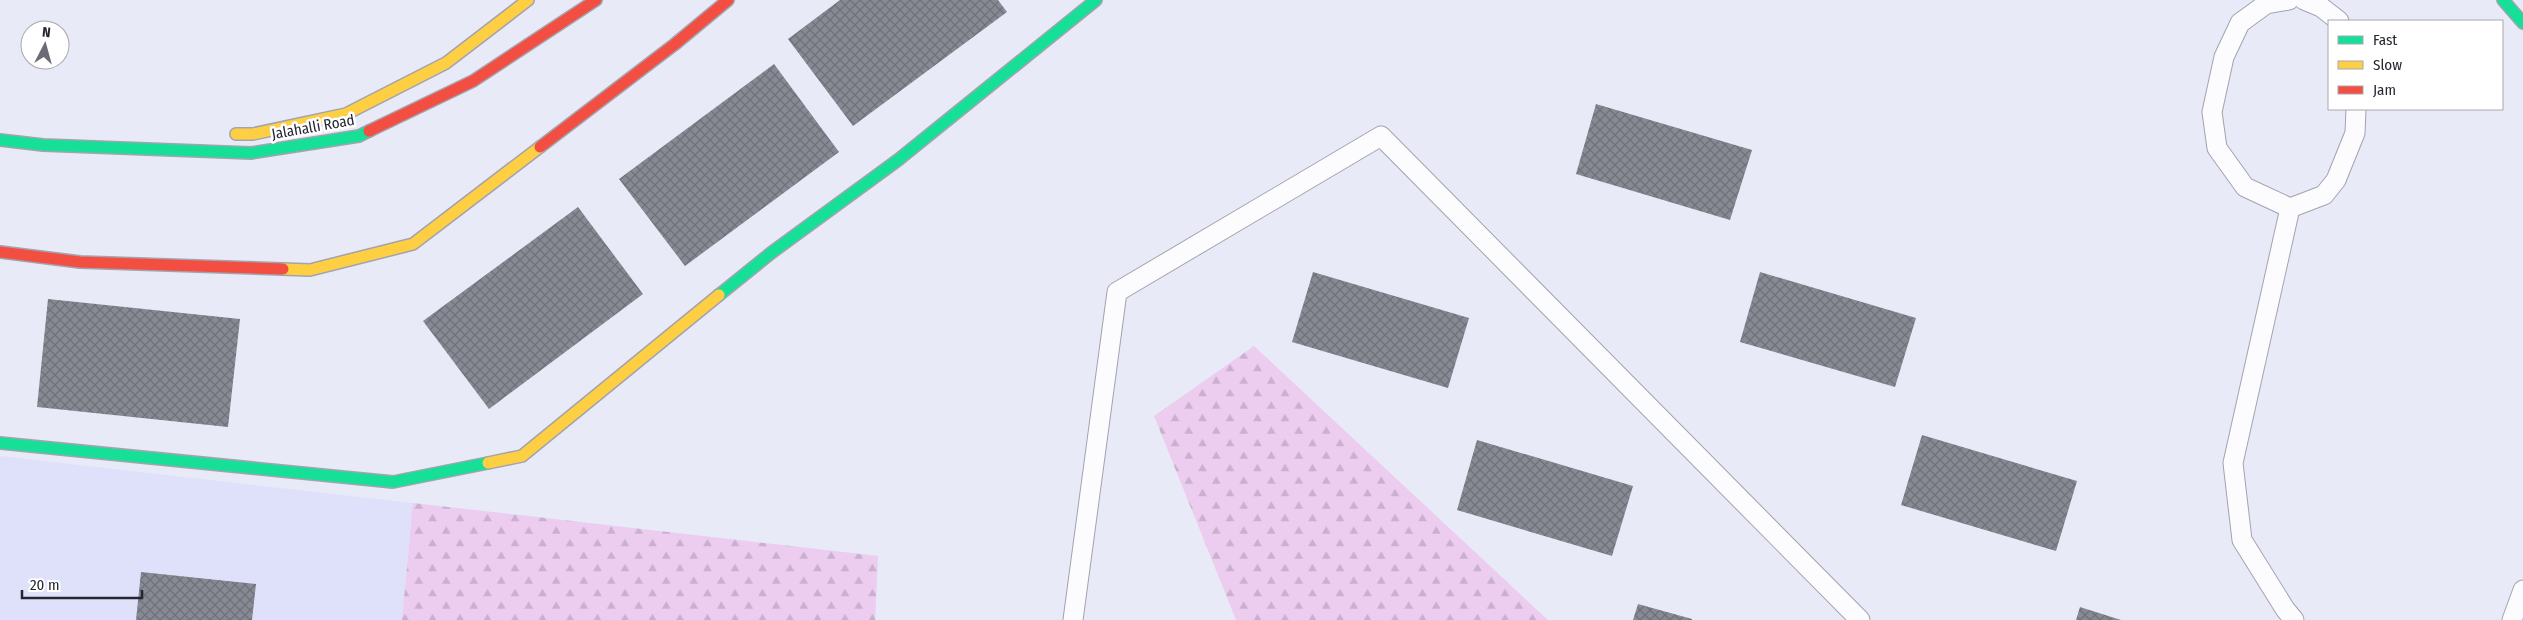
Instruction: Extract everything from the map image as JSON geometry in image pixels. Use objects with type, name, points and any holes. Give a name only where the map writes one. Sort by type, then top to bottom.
[{"type":"street","name":"Jalahalli Road","points":[[223,134],[253,134],[346,114],[446,63],[528,0]]},
{"type":"street","name":"Jalahalli Road","points":[[0,140],[43,145],[251,153],[359,136],[473,81],[596,0]]},
{"type":"street","points":[[0,252],[80,262],[310,270],[413,244],[676,44],[728,0]]},
{"type":"street","points":[[0,443],[393,482],[522,456],[661,340],[771,254],[898,160],[1096,0]]},
{"type":"street","points":[[2503,0],[2523,23]]},
{"type":"lane","points":[[2289,0],[2266,4],[2240,23],[2224,57],[2212,112],[2217,148],[2245,187],[2290,208],[2324,195],[2336,180],[2355,133],[2356,110]]},
{"type":"lane","points":[[2304,0],[2321,7],[2338,20]]},
{"type":"lane","points":[[1073,620],[1117,292],[1381,136],[1860,620]]},
{"type":"lane","points":[[2290,208],[2233,463],[2242,540],[2285,610],[2294,620]]},
{"type":"lane","points":[[2512,620],[2523,590]]},
{"type":"shaded area","points":[[0,456],[878,556],[875,620],[0,620]]},
{"type":"green space","points":[[1254,346],[1548,620],[1236,620],[1154,416]]},
{"type":"green space","points":[[413,503],[878,556],[875,620],[402,620]]},
{"type":"building","points":[[840,0],[998,0],[1007,12],[853,126],[788,39]]},
{"type":"building","points":[[774,64],[839,152],[685,266],[619,179]]},
{"type":"building","points":[[1596,104],[1752,150],[1730,220],[1576,174]]},
{"type":"building","points":[[578,207],[643,294],[489,409],[423,321]]},
{"type":"building","points":[[1313,272],[1469,318],[1448,388],[1292,342]]},
{"type":"building","points":[[1760,272],[1916,318],[1895,387],[1740,342]]},
{"type":"building","points":[[48,299],[240,319],[228,427],[37,407]]},
{"type":"building","points":[[1922,435],[2077,481],[2056,551],[1901,505]]},
{"type":"building","points":[[1477,440],[1633,486],[1612,556],[1457,510]]},
{"type":"building","points":[[141,572],[256,584],[252,620],[136,620]]},
{"type":"building","points":[[1638,604],[1692,619],[1692,620],[1633,620]]},
{"type":"building","points":[[2080,607],[2121,620],[2076,620]]},
{"type":"traffic: fast","points":[[719,295],[771,253],[898,160],[1096,0]]},
{"type":"traffic: fast","points":[[2503,0],[2523,23]]},
{"type":"traffic: fast","points":[[0,140],[43,145],[251,153],[359,136],[369,131]]},
{"type":"traffic: fast","points":[[0,443],[393,482],[488,463]]},
{"type":"traffic: slow","points":[[236,134],[253,134],[346,114],[446,63],[528,0]]},
{"type":"traffic: slow","points":[[283,269],[310,270],[413,244],[540,147]]},
{"type":"traffic: slow","points":[[488,463],[522,456],[719,295]]},
{"type":"traffic: jam","points":[[369,131],[473,81],[596,0]]},
{"type":"traffic: jam","points":[[540,147],[675,44],[728,0]]},
{"type":"traffic: jam","points":[[0,252],[80,262],[283,269]]}]
